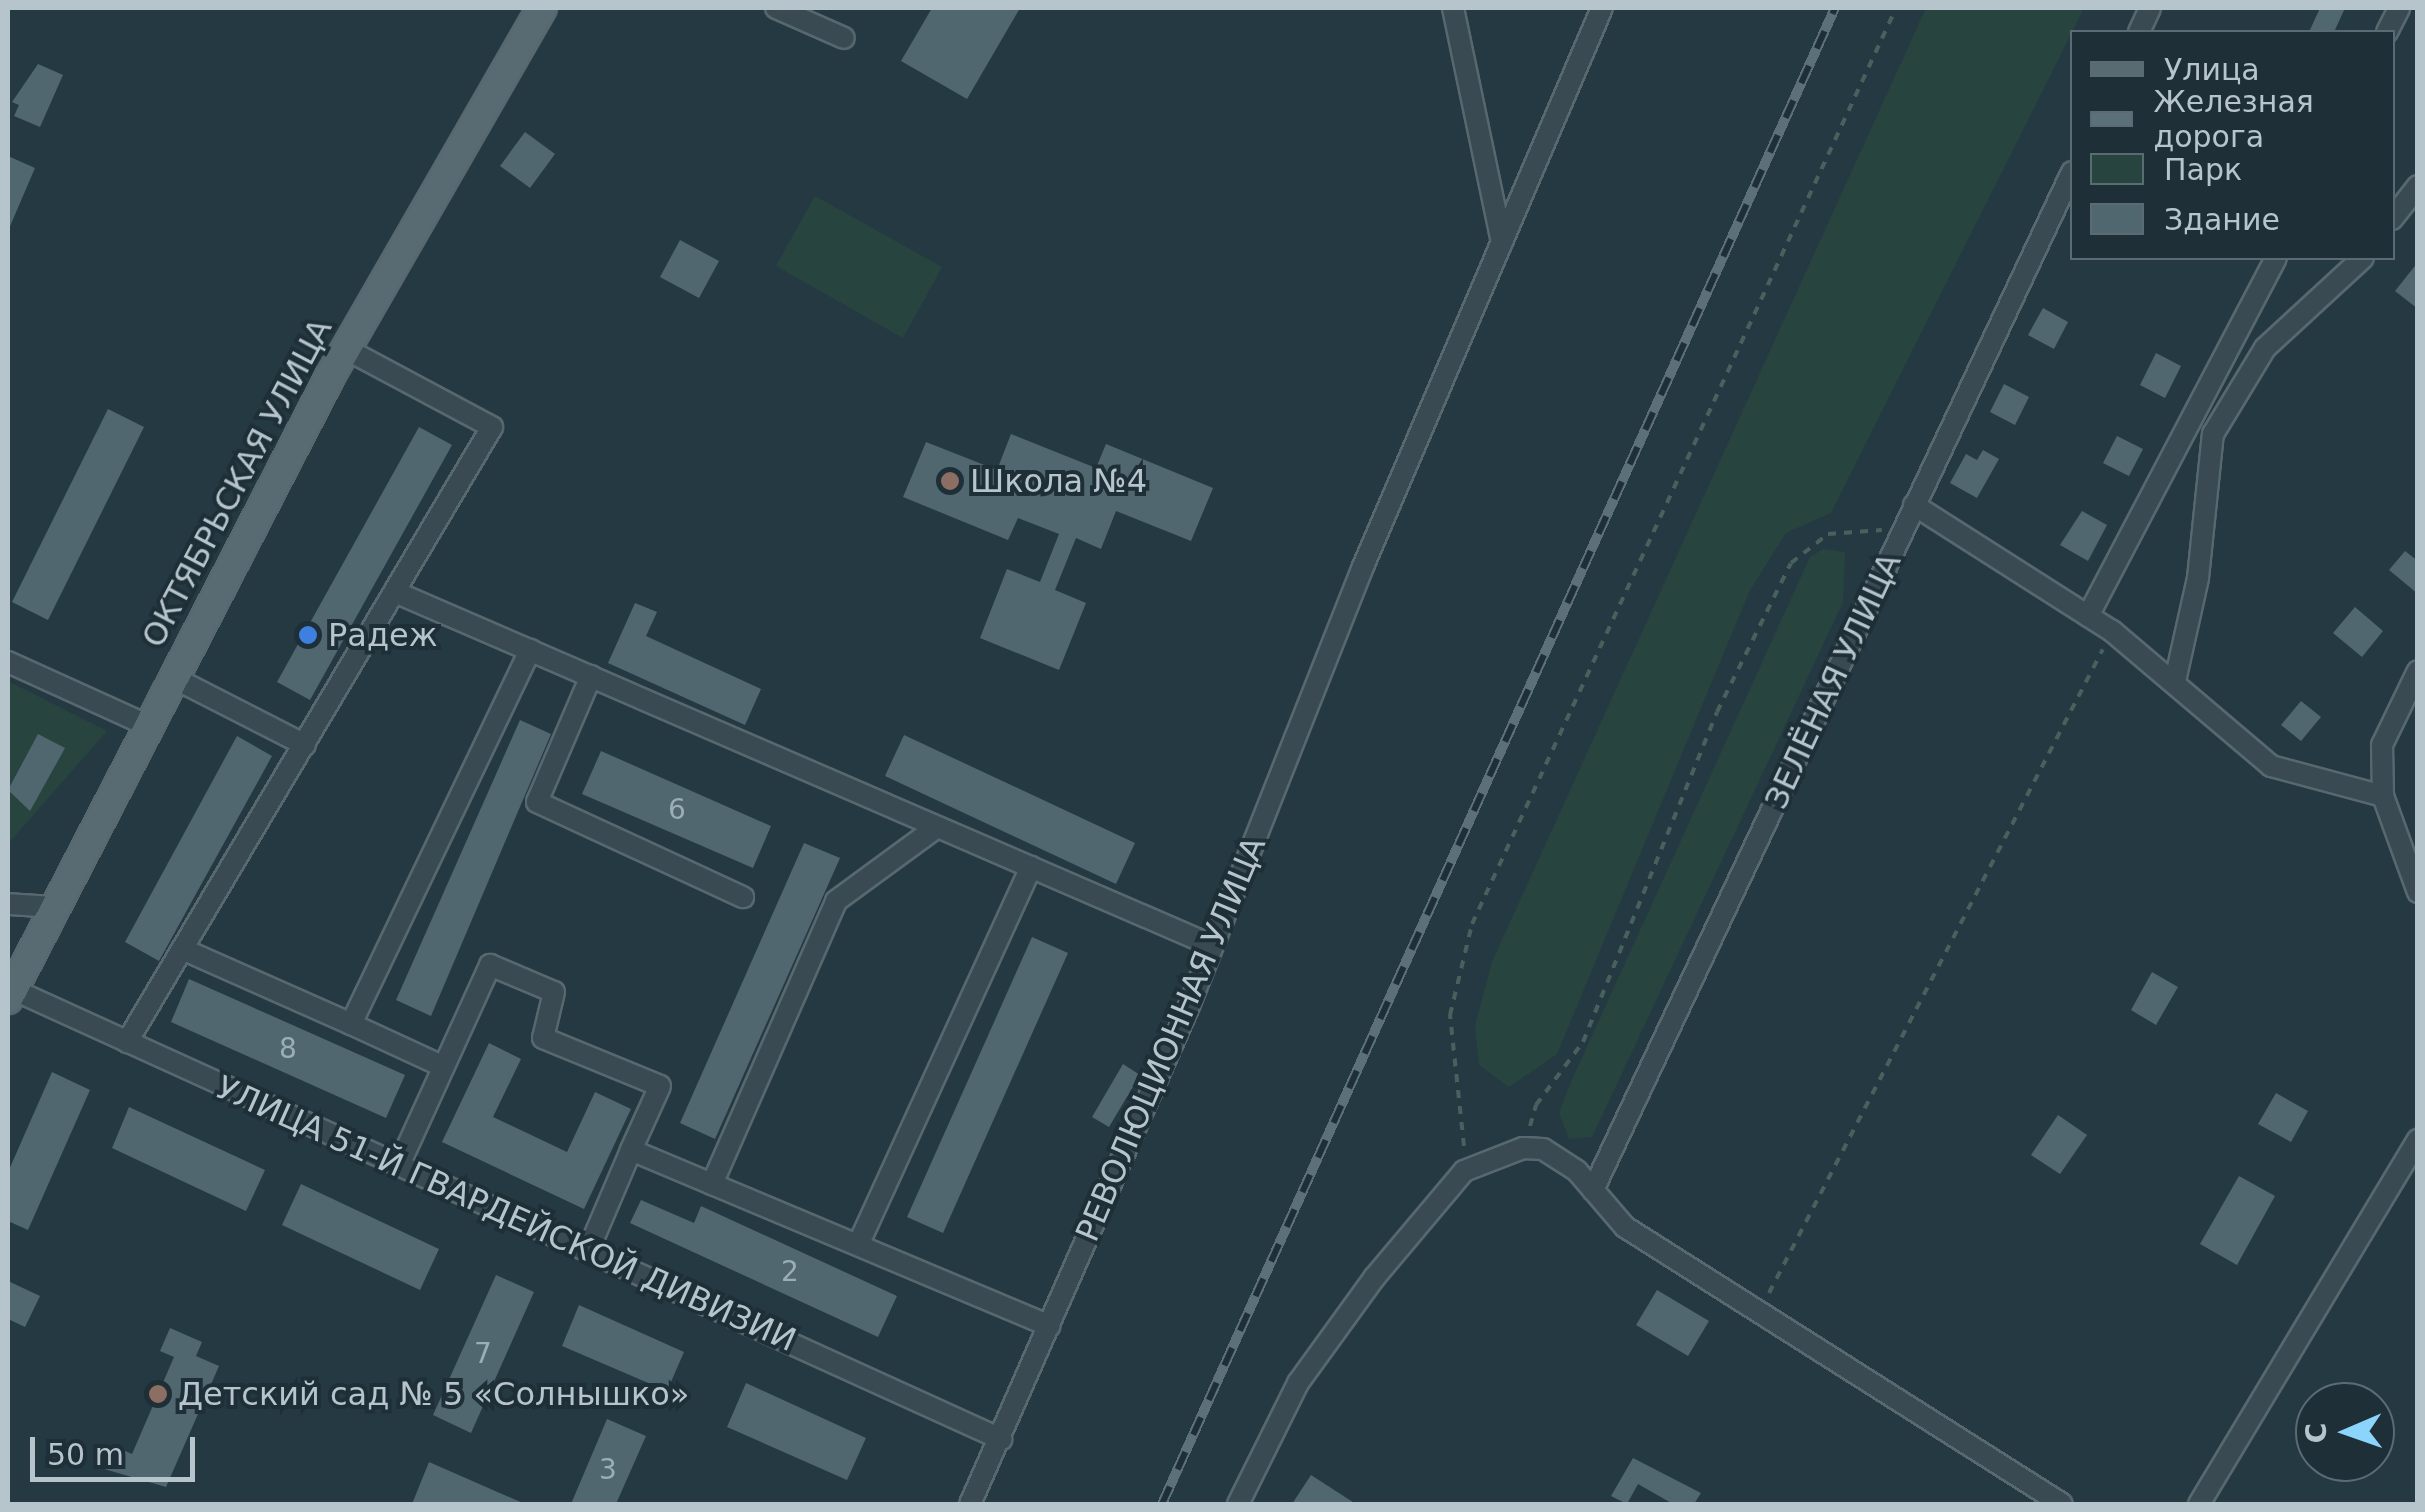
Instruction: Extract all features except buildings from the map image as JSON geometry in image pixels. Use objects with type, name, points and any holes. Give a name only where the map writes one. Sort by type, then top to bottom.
[{"type":"main road","name":"ОКТЯБРЬСКАЯ УЛИЦА","points":[[10,994],[346,349],[542,8]]},
{"type":"street","points":[[776,8],[844,38]]},
{"type":"street","points":[[1453,8],[1502,242]]},
{"type":"street","name":"РЕВОЛЮЦИОННАЯ УЛИЦА","points":[[970,1504],[1213,946],[1362,569],[1602,8]]},
{"type":"street","name":"ЗЕЛЁНАЯ УЛИЦА","points":[[1593,1190],[1638,1108],[1914,505],[2070,176]]},
{"type":"street","points":[[2395,215],[2418,186]]},
{"type":"street","points":[[2088,616],[2275,260]]},
{"type":"street","points":[[2175,681],[2198,578],[2213,434],[2264,348],[2361,260]]},
{"type":"street","points":[[127,1042],[492,428],[346,349]]},
{"type":"street","points":[[1914,505],[2112,631],[2271,766],[2383,796]]},
{"type":"street","points":[[395,592],[1213,946]]},
{"type":"street","points":[[351,1024],[530,650]]},
{"type":"street","points":[[8,662],[149,726]]},
{"type":"street","points":[[2418,671],[2382,745],[2383,796],[2418,892]]},
{"type":"street","points":[[591,676],[537,802],[744,897]]},
{"type":"street","points":[[174,678],[305,745]]},
{"type":"street","points":[[712,1184],[836,902],[937,827]]},
{"type":"street","points":[[858,1246],[1030,867]]},
{"type":"street","points":[[8,904],[55,907]]},
{"type":"street","points":[[182,949],[444,1067]]},
{"type":"street","points":[[399,1165],[490,964],[554,992],[544,1038],[660,1086],[588,1251]]},
{"type":"street","name":"УЛИЦА 51-Й ГВАРДЕЙСКОЙ ДИВИЗИИ","points":[[10,994],[127,1042],[1001,1438]]},
{"type":"street","points":[[2199,1504],[2418,1140]]},
{"type":"street","points":[[1238,1504],[1331,1334],[1464,1171],[1483,1160],[1524,1148],[1543,1148],[1593,1190],[1625,1227],[2062,1504]]},
{"type":"street","points":[[632,1150],[1050,1326]]},
{"type":"path","points":[[1464,1171],[1450,1015],[1472,924],[1896,8]]},
{"type":"path","points":[[1524,1148],[1536,1104],[1583,1042],[1717,712],[1791,564],[1828,534],[1902,532]]},
{"type":"path","points":[[1760,1310],[2112,631]]},
{"type":"green space","points":[[1926,8],[2084,8],[1831,513],[1786,533],[1750,590],[1557,1054],[1509,1087],[1479,1065],[1475,1026],[1492,962]]},
{"type":"green space","points":[[815,196],[942,267],[903,338],[776,266]]},
{"type":"green space","points":[[1823,549],[1845,552],[1843,602],[1592,1137],[1569,1139],[1559,1113],[1571,1082],[1810,557]]},
{"type":"green space","points":[[8,681],[107,731],[8,844]]},
{"type":"railway","points":[[1162,1504],[1835,8]]},
{"type":"place","name":"Школа №4","points":[[950,481]]},
{"type":"place","name":"Радеж","points":[[308,635]]},
{"type":"place","name":"Детский сад № 5 «Солнышко»","points":[[158,1394]]}]
